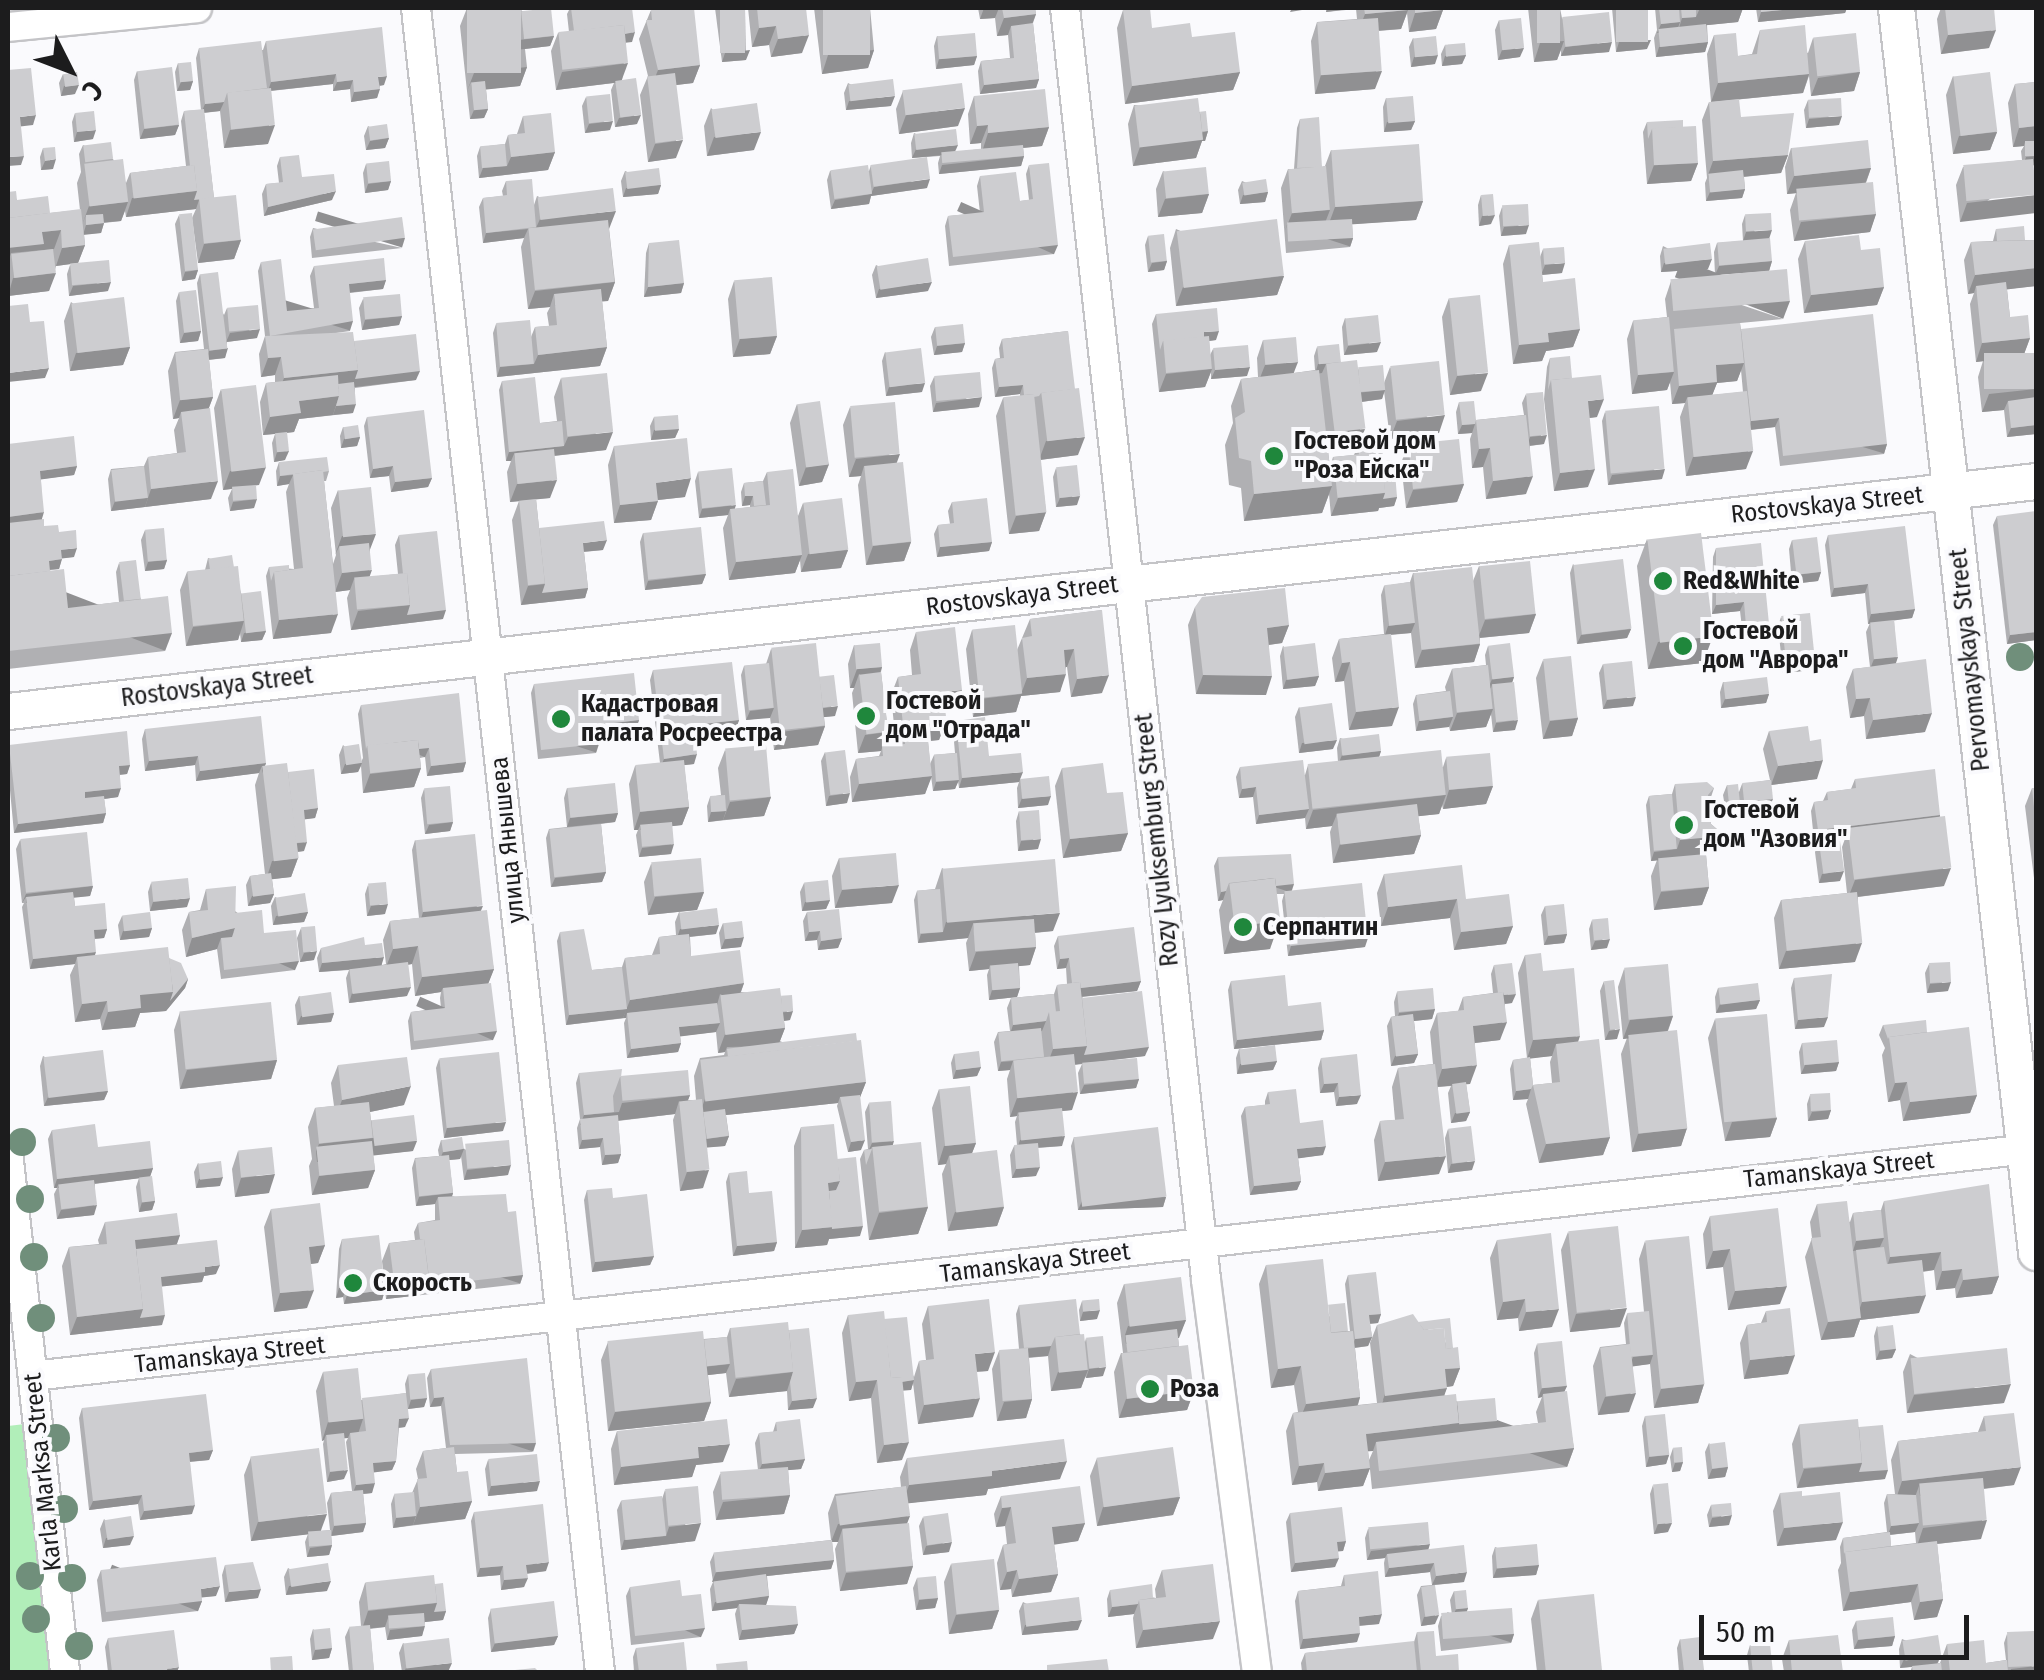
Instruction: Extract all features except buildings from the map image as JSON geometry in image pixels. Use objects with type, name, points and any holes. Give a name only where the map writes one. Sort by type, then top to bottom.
[{"type":"street","points":[[8,27],[196,8]]},
{"type":"street","name":"улица Янышева","points":[[416,8],[600,1672]]},
{"type":"street","name":"Rozy Lyuksemburg Street","points":[[1065,8],[1202,1242],[1256,1672]]},
{"type":"street","name":"Pervomayskaya Street","points":[[1896,8],[1950,491],[2031,1149],[2036,1252]]},
{"type":"street","name":"Rostovskaya Street","points":[[8,711],[2036,481]]},
{"type":"street","name":"Tamanskaya Street","points":[[33,1376],[561,1321],[1202,1242],[2031,1149]]},
{"type":"street","name":"Karla Marksa Street","points":[[8,1152],[65,1672]]},
{"type":"green space","points":[[25,1424],[53,1672],[8,1672],[8,1426]]},
{"type":"place","name":"Гостевой дом \"Роза Ейска\"","points":[[1274,456]]},
{"type":"place","name":"Red&White","points":[[1663,581]]},
{"type":"place","name":"Гостевой дом \"Аврора\"","points":[[1683,646]]},
{"type":"place","name":"Гостевой дом \"Отрада\"","points":[[866,716]]},
{"type":"place","name":"Кадастровая палата Росреестра","points":[[561,719]]},
{"type":"place","name":"Гостевой дом \"Азовия\"","points":[[1684,825]]},
{"type":"place","name":"Серпантин","points":[[1243,927]]},
{"type":"place","name":"Скорость","points":[[353,1283]]},
{"type":"place","name":"Роза","points":[[1150,1389]]}]
